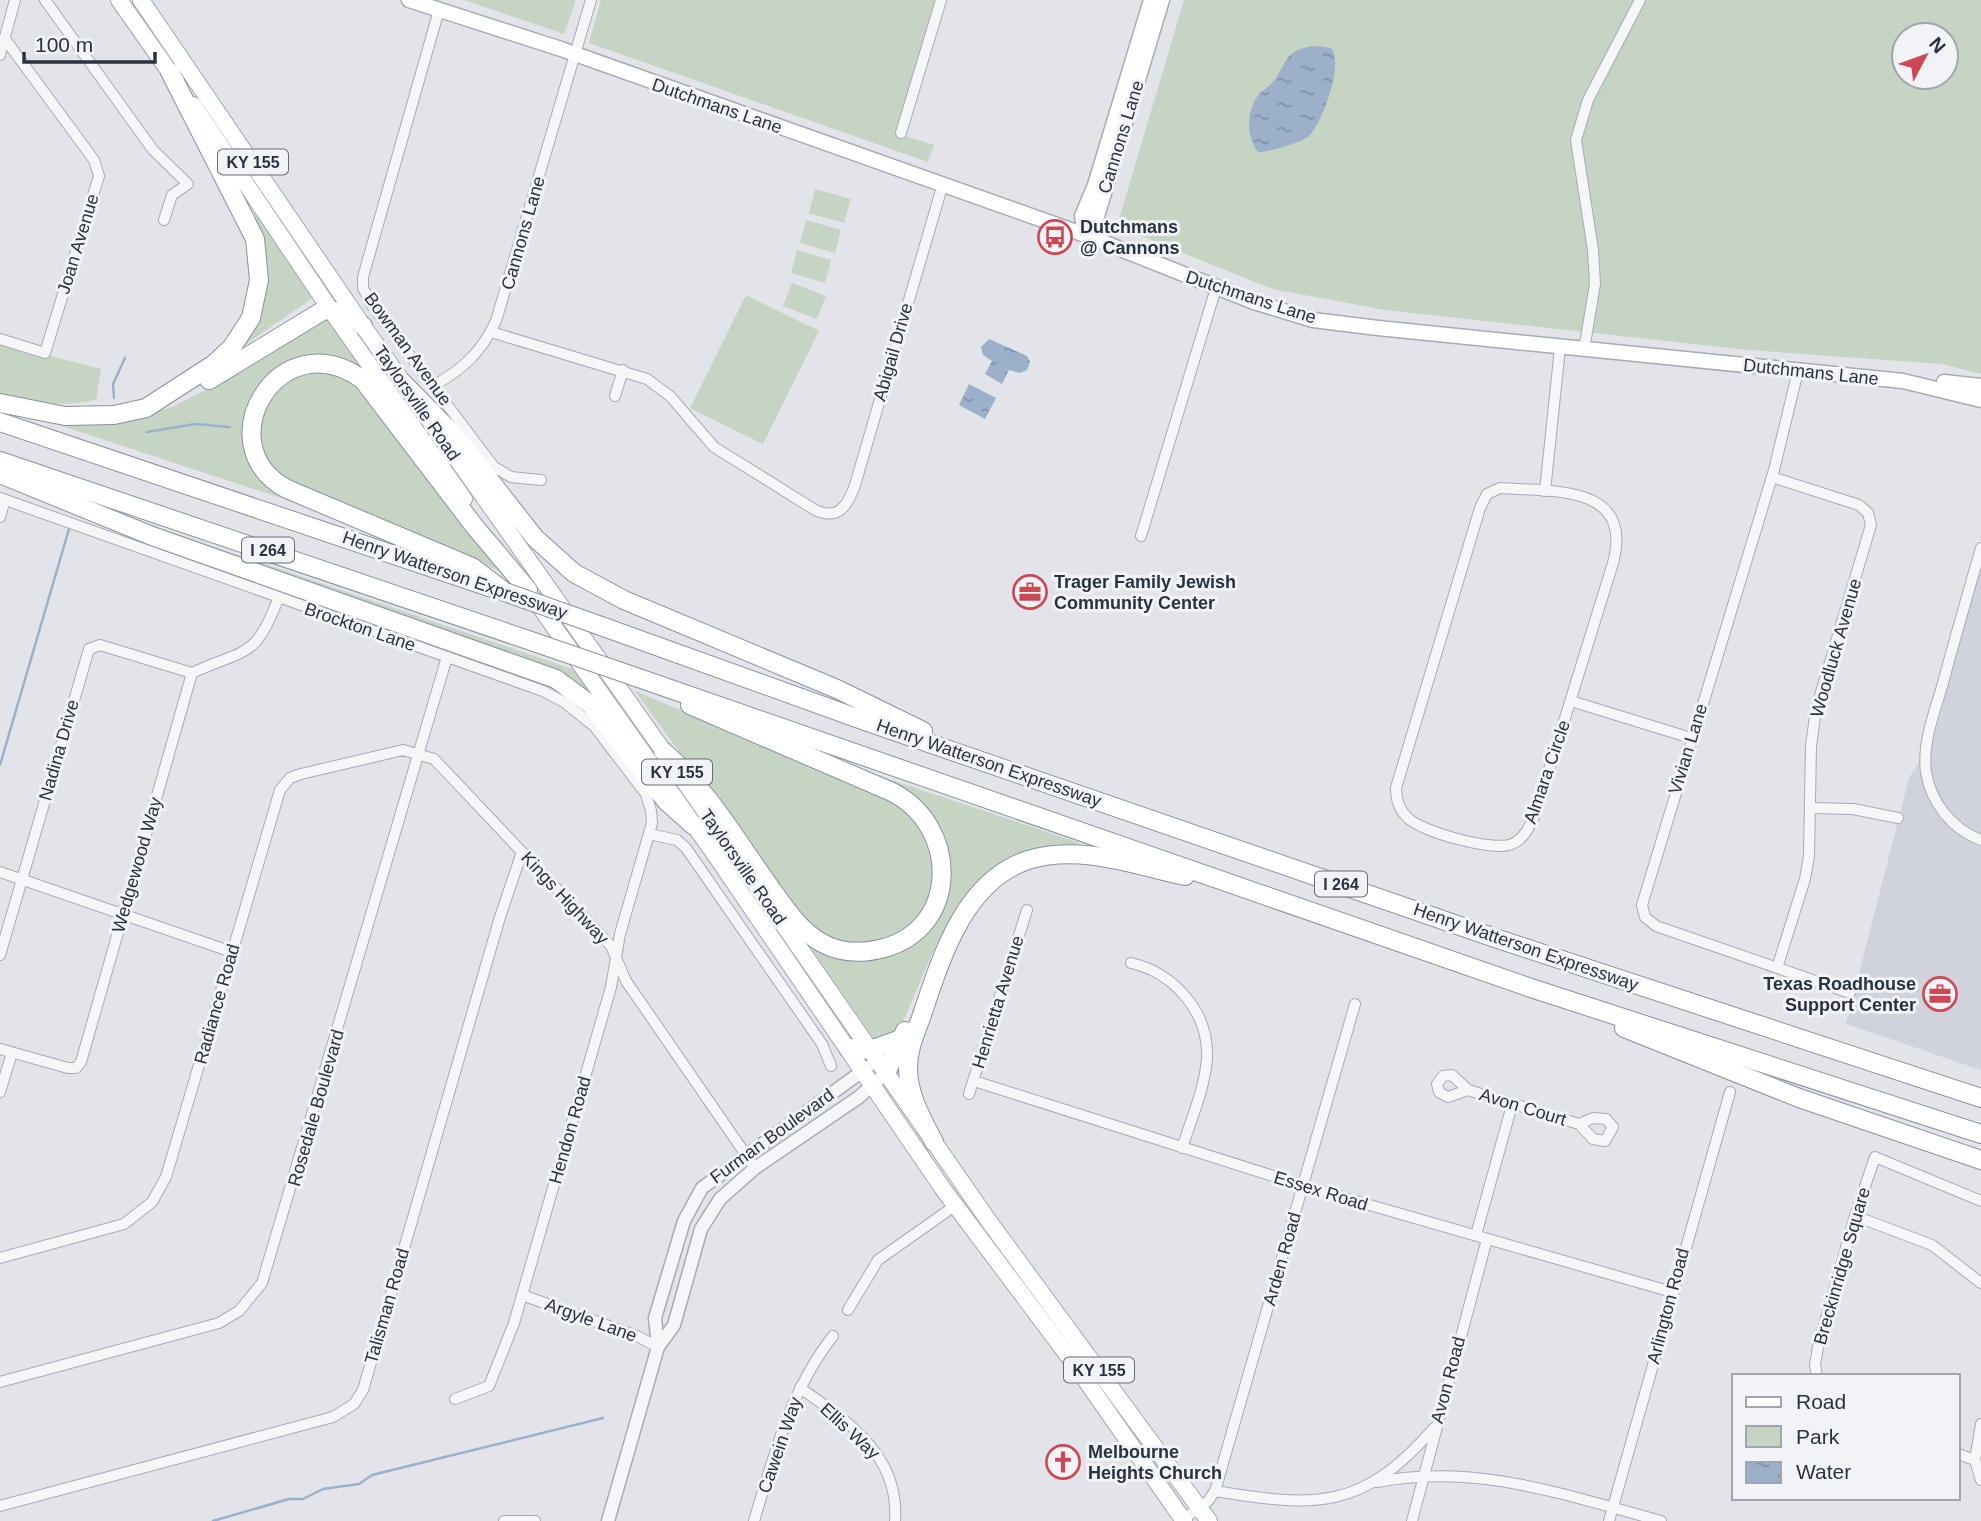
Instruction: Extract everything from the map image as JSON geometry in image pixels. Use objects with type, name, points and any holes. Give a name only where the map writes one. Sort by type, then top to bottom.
[{"type":"highway","points":[[0,402],[48,414],[97,416],[146,408],[201,374],[232,347],[251,318],[259,280],[258,258],[251,228],[191,119],[170,72]]},
{"type":"highway","points":[[161,398],[195,388],[306,318],[330,309],[344,312],[363,326]]},
{"type":"highway","points":[[505,592],[472,567],[287,489],[275,481],[261,463],[252,438],[255,412],[268,387],[290,370],[318,363],[349,370],[363,380],[475,527],[528,590]]},
{"type":"highway","points":[[402,383],[456,436],[535,538],[574,573],[604,591],[837,689],[999,767]]},
{"type":"highway","name":"Henry Watterson Expressway","points":[[0,422],[505,592],[999,767],[1601,974],[1981,1098]]},
{"type":"highway","name":"Henry Watterson Expressway","points":[[0,461],[637,677],[1534,989],[1981,1134]]},
{"type":"highway","points":[[0,474],[152,536],[556,679],[591,705],[666,801],[694,826]]},
{"type":"highway","points":[[637,677],[707,714],[908,802],[930,825],[941,854],[940,890],[929,914],[904,940],[889,947],[854,952],[823,944],[797,923],[687,772],[663,751]]},
{"type":"highway","points":[[876,1067],[901,1039],[934,978],[956,928],[974,900],[1001,874],[1036,858],[1071,853],[1253,892]]},
{"type":"highway","points":[[934,978],[912,1042],[908,1065],[916,1108],[934,1142]]},
{"type":"highway","points":[[1534,989],[1696,1059],[1981,1160]]},
{"type":"highway","points":[[876,1067],[901,1039]]},
{"type":"highway","points":[[848,1048],[876,1067]]},
{"type":"highway","points":[[1940,1083],[1981,1093]]},
{"type":"main road","name":"Taylorsville Road","points":[[119,0],[204,119],[330,309],[863,1070],[876,1067]]},
{"type":"main road","name":"Taylorsville Road","points":[[141,0],[402,383],[663,751],[876,1067],[934,1142],[1204,1515]]},
{"type":"main road","name":"Dutchmans Lane","points":[[409,0],[575,55],[1085,236],[1216,288],[1312,320],[1926,386]]},
{"type":"main road","name":"Cannons Lane","points":[[1085,236],[1082,216],[1095,185],[1151,0]]},
{"type":"main road","name":"Cannons Lane","points":[[1085,236],[1095,223],[1162,0]]},
{"type":"main road","points":[[204,119],[243,162],[255,164]]},
{"type":"main road","points":[[1926,386],[1943,382],[1981,386]]},
{"type":"main road","points":[[1926,386],[1981,400]]},
{"type":"main road","name":"Taylorsville Road","points":[[876,1067],[956,1205],[1092,1388],[1183,1520]]},
{"type":"street","points":[[0,55],[15,0]]},
{"type":"street","points":[[45,0],[153,150],[188,184],[172,195],[164,220]]},
{"type":"street","name":"Cannons Lane","points":[[433,386],[466,366],[491,332],[591,0]]},
{"type":"street","points":[[901,133],[941,0]]},
{"type":"street","points":[[1584,350],[1595,284],[1593,250],[1576,140],[1588,100],[1640,0]]},
{"type":"street","name":"Bowman Avenue","points":[[439,10],[363,277],[365,296],[494,467],[524,480],[541,480]]},
{"type":"street","name":"Joan Avenue","points":[[0,339],[45,353],[99,172],[94,160],[5,39]]},
{"type":"street","name":"Abigail Drive","points":[[623,370],[663,390],[699,434],[723,453],[814,510],[823,514],[836,513],[848,504],[855,485],[942,187]]},
{"type":"street","points":[[1141,536],[1216,288]]},
{"type":"street","points":[[491,332],[623,370],[615,396]]},
{"type":"street","points":[[1545,491],[1560,348]]},
{"type":"street","name":"Vivian Lane","points":[[1798,371],[1791,410],[1772,477],[1691,738],[1642,910],[1656,926],[1850,993]]},
{"type":"street","name":"Woodluck Avenue","points":[[1772,477],[1859,505],[1868,513],[1871,525],[1816,709],[1811,746],[1811,808],[1805,879],[1777,968]]},
{"type":"street","name":"Almara Circle","points":[[1500,488],[1545,491],[1597,501],[1613,516],[1617,529],[1614,563],[1571,701],[1535,815],[1528,830],[1516,842],[1501,848],[1486,846],[1421,827],[1401,810],[1396,788],[1400,769],[1484,498],[1500,488]]},
{"type":"street","points":[[0,517],[3,499]]},
{"type":"street","name":"Brockton Lane","points":[[3,499],[543,691],[585,719],[646,794],[652,811],[649,834]]},
{"type":"street","points":[[1981,548],[1935,710],[1926,759],[1929,784],[1937,804],[1958,827],[1981,840]]},
{"type":"street","points":[[192,673],[252,648],[267,629],[278,599]]},
{"type":"street","name":"Nadina Drive","points":[[0,955],[89,649],[100,645],[192,673]]},
{"type":"street","name":"Rosedale Boulevard","points":[[0,1382],[210,1326],[239,1311],[256,1293],[270,1265],[447,657]]},
{"type":"street","name":"Wedgewood Way","points":[[12,1053],[68,1068],[78,1066],[192,673]]},
{"type":"street","points":[[1571,701],[1691,738]]},
{"type":"street","name":"Radiance Road","points":[[0,1258],[124,1224],[152,1202],[166,1177],[276,799],[284,784],[300,774],[403,750],[420,752]]},
{"type":"street","name":"Kings Highway","points":[[420,752],[434,759],[611,946],[614,960],[755,1168]]},
{"type":"street","points":[[1811,808],[1853,809],[1898,818]]},
{"type":"street","name":"Hendon Road","points":[[455,1399],[489,1386],[523,1295],[611,987],[614,960],[649,834]]},
{"type":"street","name":"Taylorsville Road","points":[[649,834],[677,840],[686,848],[822,1044],[831,1066]]},
{"type":"street","name":"Talisman Road","points":[[0,1506],[333,1417],[354,1404],[363,1390],[500,917],[522,852]]},
{"type":"street","points":[[0,872],[232,952]]},
{"type":"street","name":"Henrietta Avenue","points":[[969,1094],[1027,909]]},
{"type":"street","points":[[1131,963],[1152,969],[1177,987],[1190,1002],[1203,1030],[1206,1065],[1182,1148]]},
{"type":"street","name":"Arden Road","points":[[1183,1520],[1204,1515],[1215,1491],[1354,1004]]},
{"type":"street","points":[[0,1049],[12,1053],[0,1092]]},
{"type":"street","name":"Furman Boulevard","points":[[608,1521],[658,1347],[674,1325],[706,1218],[727,1191],[876,1067]]},
{"type":"street","name":"Furman Boulevard","points":[[658,1347],[655,1318],[692,1202],[702,1188],[863,1070]]},
{"type":"street","name":"Essex Road","points":[[974,1081],[1303,1186],[1672,1292]]},
{"type":"street","name":"Avon Court","points":[[1468,1090],[1579,1124]]},
{"type":"street","name":"Arlington Road","points":[[1609,1521],[1730,1092]]},
{"type":"street","points":[[1476,1235],[1512,1105]]},
{"type":"street","name":"Breckinridge Square","points":[[1817,1374],[1818,1346],[1854,1216],[1875,1157],[1981,1201]]},
{"type":"street","points":[[848,1310],[878,1260],[956,1205]]},
{"type":"street","points":[[1854,1216],[1933,1245],[1981,1283]]},
{"type":"street","name":"Avon Road","points":[[1412,1521],[1435,1426],[1487,1239]]},
{"type":"street","name":"Argyle Lane","points":[[523,1295],[637,1336],[658,1347]]},
{"type":"street","name":"Cawein Way","points":[[754,1521],[783,1426],[800,1388],[833,1336]]},
{"type":"street","name":"Ellis Way","points":[[800,1388],[877,1452],[894,1486],[895,1521]]},
{"type":"street","points":[[1981,1424],[1975,1460],[1981,1480]]},
{"type":"street","points":[[1377,1482],[1403,1461],[1435,1426]]},
{"type":"street","points":[[1960,1455],[1975,1460]]},
{"type":"street","points":[[1215,1491],[1268,1500],[1309,1500],[1352,1492],[1377,1482],[1424,1475],[1499,1479],[1661,1521]]},
{"type":"street","points":[[504,1521],[535,1521]]},
{"type":"shaded area","points":[[1981,560],[1981,1070],[1846,1024],[1909,778],[1934,738]]},
{"type":"green space","points":[[464,0],[576,0],[564,34]]},
{"type":"green space","points":[[601,0],[939,0],[899,134],[934,145],[928,162],[589,43]]},
{"type":"green space","points":[[1184,0],[1981,0],[1981,374],[1942,364],[1748,350],[1385,310],[1272,289],[1117,226]]},
{"type":"green space","points":[[815,189],[851,199],[844,223],[809,213]]},
{"type":"green space","points":[[253,210],[314,297],[236,351],[244,338],[257,226]]},
{"type":"green space","points":[[806,220],[841,230],[835,253],[800,243]]},
{"type":"green space","points":[[797,250],[831,260],[825,283],[791,273]]},
{"type":"green space","points":[[792,283],[826,296],[817,319],[783,306]]},
{"type":"green space","points":[[746,295],[819,331],[763,444],[690,408]]},
{"type":"green space","points":[[325,314],[361,365],[357,368],[271,376],[253,457],[336,516],[53,423],[143,416],[174,406],[202,392]]},
{"type":"green space","points":[[0,343],[101,369],[96,400],[48,403],[0,394]]},
{"type":"green space","points":[[304,370],[349,376],[502,572],[286,481],[273,470],[260,445],[259,418],[273,389]]},
{"type":"green space","points":[[116,513],[575,670],[599,705],[592,699]]},
{"type":"green space","points":[[635,691],[896,800],[928,832],[937,877],[925,909],[910,927],[887,941],[857,946],[827,939],[801,919]]},
{"type":"green space","points":[[844,764],[1080,843],[1028,851],[1002,863],[980,880],[947,925],[900,1028],[894,1037],[877,1044],[804,938],[835,953],[922,930],[942,839]]},
{"type":"water","points":[[1315,46],[1331,48],[1335,66],[1326,105],[1315,128],[1300,141],[1258,152],[1251,139],[1249,123],[1255,100],[1272,83],[1291,54]]},
{"type":"water","points":[[989,339],[1027,356],[1030,362],[1027,370],[1020,373],[1009,370],[1002,384],[985,374],[992,361],[983,355],[981,347]]},
{"type":"water","points":[[969,384],[996,398],[985,419],[959,405]]},
{"type":"waterway","points":[[114,398],[113,384],[125,358]]},
{"type":"waterway","points":[[147,432],[195,424],[230,427]]},
{"type":"waterway","points":[[0,765],[69,529]]},
{"type":"waterway","points":[[213,1521],[289,1499],[303,1499],[323,1489],[359,1484],[372,1475],[603,1418]]},
{"type":"place","name":"Dutchmans @ Cannons","points":[[1055,237]]},
{"type":"place","name":"Trager Family Jewish Community Center","points":[[1030,592]]},
{"type":"place","name":"Texas Roadhouse Support Center","points":[[1940,994]]},
{"type":"place","name":"Melbourne Heights Church","points":[[1063,1462]]}]
